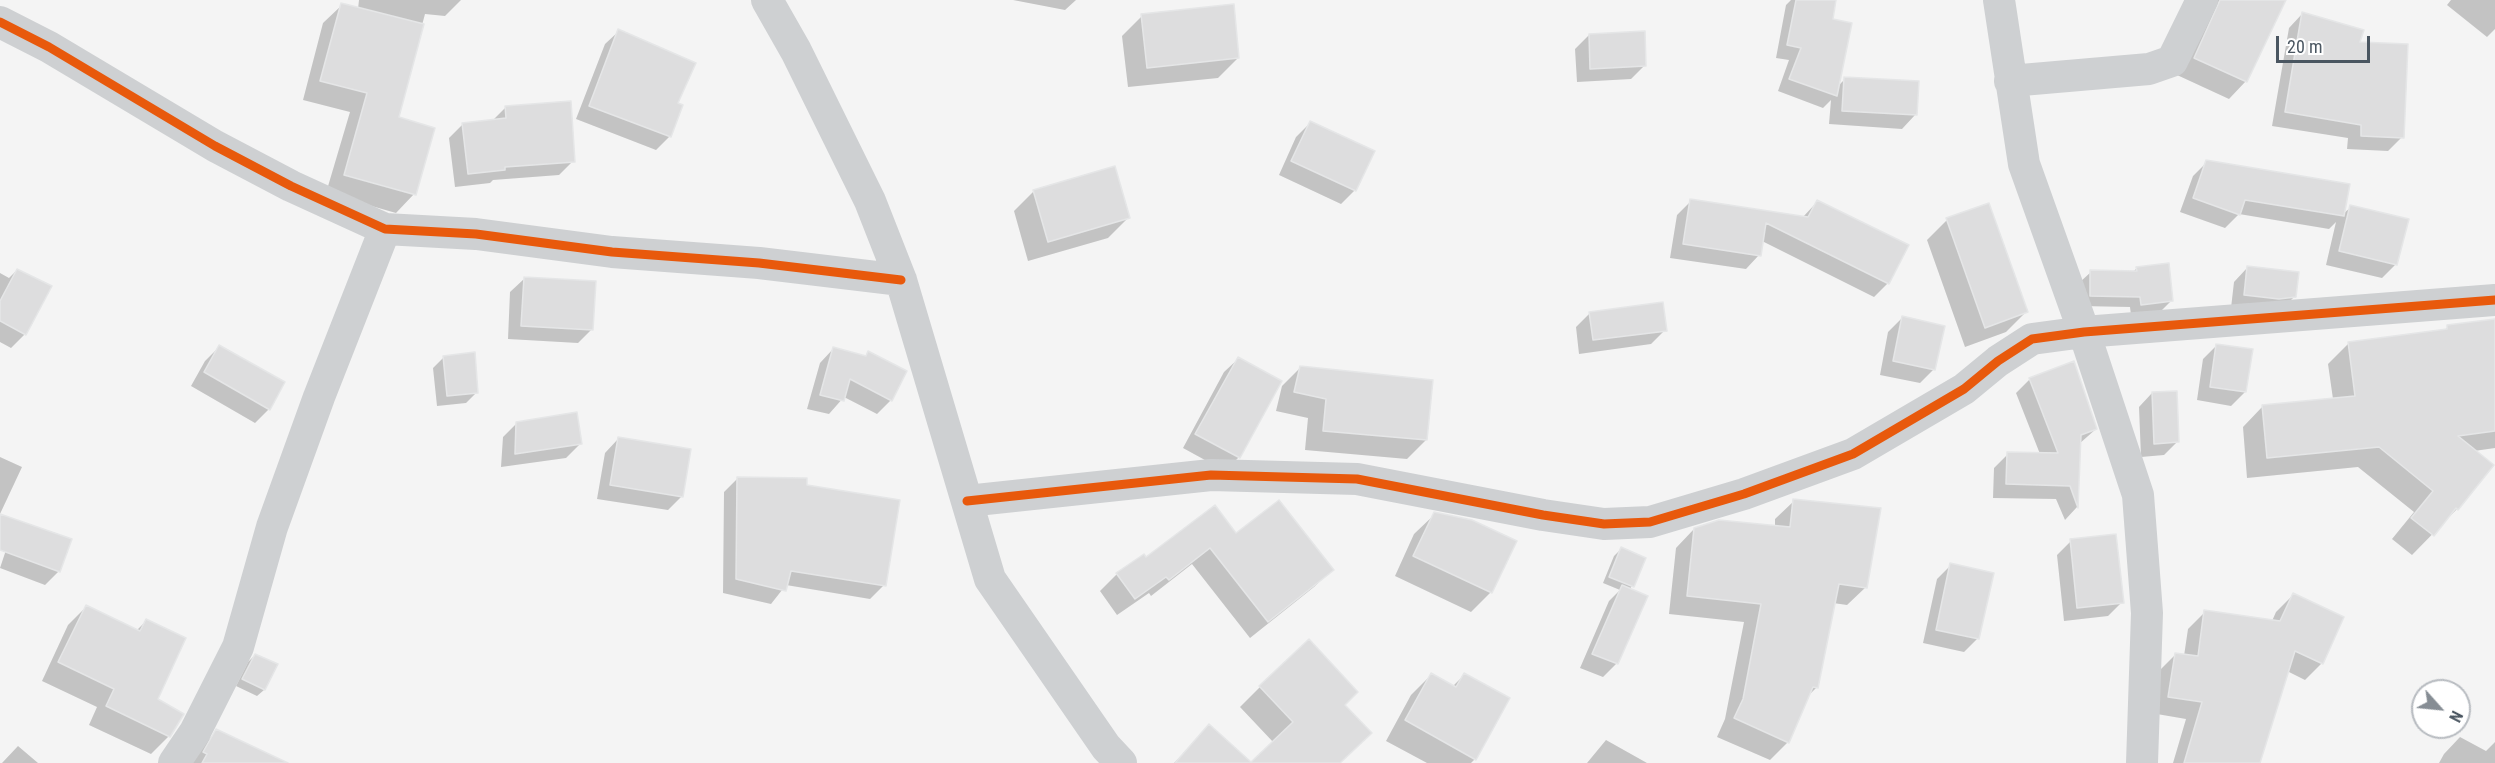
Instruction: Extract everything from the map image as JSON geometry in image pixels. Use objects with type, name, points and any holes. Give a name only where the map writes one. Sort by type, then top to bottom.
[{"type":"street","points":[[767,0],[796,51],[870,201],[901,280],[990,579],[1106,747],[1121,763]]},
{"type":"street","points":[[1999,0],[2024,164],[2084,332],[2138,495],[2146,613],[2142,763]]},
{"type":"street","points":[[2010,81],[2149,69],[2172,61],[2202,0]]},
{"type":"street","points":[[0,22],[50,47],[215,146],[291,186],[385,229],[476,234],[612,252],[759,262],[901,280]]},
{"type":"street","points":[[174,763],[195,732],[238,647],[272,527],[319,397],[385,229]]},
{"type":"street","points":[[967,501],[1211,475],[1357,479],[1543,515],[1604,524],[1650,522],[1744,494],[1853,454],[1964,388],[1998,361],[2032,339],[2084,332],[2495,300]]},
{"type":"building","points":[[1796,0],[1836,0],[1833,19],[1852,23],[1837,96],[1789,79],[1801,48],[1787,45]]},
{"type":"building","points":[[2220,0],[2286,0],[2247,82],[2194,58]]},
{"type":"building","points":[[341,3],[424,24],[399,117],[435,128],[416,195],[344,175],[367,93],[320,81]]},
{"type":"building","points":[[1234,4],[1239,58],[1147,68],[1141,14]]},
{"type":"building","points":[[2302,12],[2364,30],[2360,42],[2408,44],[2404,138],[2361,136],[2361,125],[2285,112]]},
{"type":"building","points":[[618,29],[696,63],[678,103],[683,105],[671,137],[589,106]]},
{"type":"building","points":[[1645,31],[1646,66],[1590,69],[1589,34]]},
{"type":"building","points":[[1844,77],[1919,81],[1917,115],[1842,111]]},
{"type":"building","points":[[571,101],[575,162],[505,167],[505,170],[468,174],[462,123],[506,118],[505,106]]},
{"type":"building","points":[[1310,121],[1375,151],[1356,191],[1291,161]]},
{"type":"building","points":[[2206,160],[2350,184],[2344,216],[2245,200],[2240,215],[2193,198]]},
{"type":"building","points":[[1115,166],[1130,218],[1048,242],[1033,190]]},
{"type":"building","points":[[1690,199],[1808,217],[1817,200],[1909,245],[1889,284],[1766,223],[1761,256],[1683,244]]},
{"type":"building","points":[[1989,203],[2028,312],[1985,328],[1946,218]]},
{"type":"building","points":[[2350,205],[2409,219],[2397,265],[2339,251]]},
{"type":"building","points":[[2169,263],[2173,301],[2141,305],[2140,297],[2090,296],[2090,270],[2137,271],[2136,267]]},
{"type":"building","points":[[2247,266],[2299,272],[2296,297],[2279,299],[2244,295]]},
{"type":"building","points":[[17,269],[52,286],[26,335],[0,321],[0,301]]},
{"type":"building","points":[[524,277],[596,281],[593,330],[521,326]]},
{"type":"building","points":[[1663,302],[1667,331],[1593,340],[1589,312]]},
{"type":"building","points":[[1902,316],[1945,326],[1935,370],[1893,361]]},
{"type":"building","points":[[2495,319],[2495,431],[2458,436],[2494,465],[2434,536],[2411,518],[2433,491],[2379,447],[2267,458],[2262,405],[2355,396],[2348,342],[2447,329],[2447,325]]},
{"type":"building","points":[[2216,344],[2253,349],[2246,392],[2210,387]]},
{"type":"building","points":[[219,345],[285,382],[270,410],[204,372]]},
{"type":"building","points":[[833,347],[866,356],[868,351],[907,371],[892,401],[850,379],[844,401],[820,395]]},
{"type":"building","points":[[475,352],[478,393],[447,396],[443,356]]},
{"type":"building","points":[[1238,357],[1282,381],[1240,458],[1195,434]]},
{"type":"building","points":[[2074,361],[2097,429],[2081,435],[2078,508],[2070,486],[2006,484],[2007,452],[2058,453],[2029,378]]},
{"type":"building","points":[[1300,366],[1433,380],[1427,440],[1323,431],[1326,399],[1294,392]]},
{"type":"building","points":[[2177,391],[2179,442],[2154,444],[2152,392]]},
{"type":"building","points":[[577,412],[582,444],[515,454],[516,422]]},
{"type":"building","points":[[618,437],[691,449],[683,497],[610,485]]},
{"type":"building","points":[[737,477],[807,478],[807,485],[900,500],[886,586],[791,571],[786,591],[736,579]]},
{"type":"building","points":[[1793,499],[1881,508],[1867,588],[1839,584],[1818,688],[1813,687],[1789,743],[1734,718],[1743,699],[1761,604],[1687,596],[1694,528],[1719,520],[1790,527]]},
{"type":"building","points":[[1279,500],[1334,570],[1268,622],[1210,548],[1169,580],[1166,577],[1135,599],[1116,573],[1144,554],[1146,557],[1215,505],[1236,533]]},
{"type":"building","points":[[1434,512],[1472,520],[1517,541],[1492,593],[1413,556]]},
{"type":"building","points":[[0,514],[72,539],[60,572],[0,550]]},
{"type":"building","points":[[2116,534],[2124,603],[2077,608],[2070,539]]},
{"type":"building","points":[[1621,547],[1646,558],[1634,587],[1609,577]]},
{"type":"building","points":[[1950,563],[1994,573],[1979,639],[1936,630]]},
{"type":"building","points":[[1622,585],[1648,596],[1618,664],[1592,654]]},
{"type":"building","points":[[2293,593],[2344,617],[2323,664],[2295,651],[2260,763],[2184,763],[2202,702],[2168,697],[2175,653],[2198,656],[2204,610],[2280,621]]},
{"type":"building","points":[[86,605],[140,631],[146,619],[186,638],[158,699],[184,714],[170,737],[106,706],[114,689],[58,662]]},
{"type":"building","points":[[1309,639],[1358,692],[1345,705],[1372,733],[1340,763],[1175,763],[1209,724],[1251,762],[1293,722],[1259,686]]},
{"type":"building","points":[[255,654],[278,664],[265,690],[242,679]]},
{"type":"building","points":[[1431,673],[1456,687],[1464,673],[1510,698],[1476,760],[1405,720]]},
{"type":"building","points":[[216,729],[288,763],[202,763],[207,754],[203,752]]},
{"type":"cycle path","points":[[0,22],[49,47],[215,146],[291,186],[385,229],[476,234],[612,252],[759,263],[901,280]]},
{"type":"cycle path","points":[[967,501],[1211,475],[1357,479],[1543,515],[1604,524],[1650,522],[1744,494],[1853,454],[1964,389],[1998,361],[2032,339],[2084,332],[2495,300]]}]
